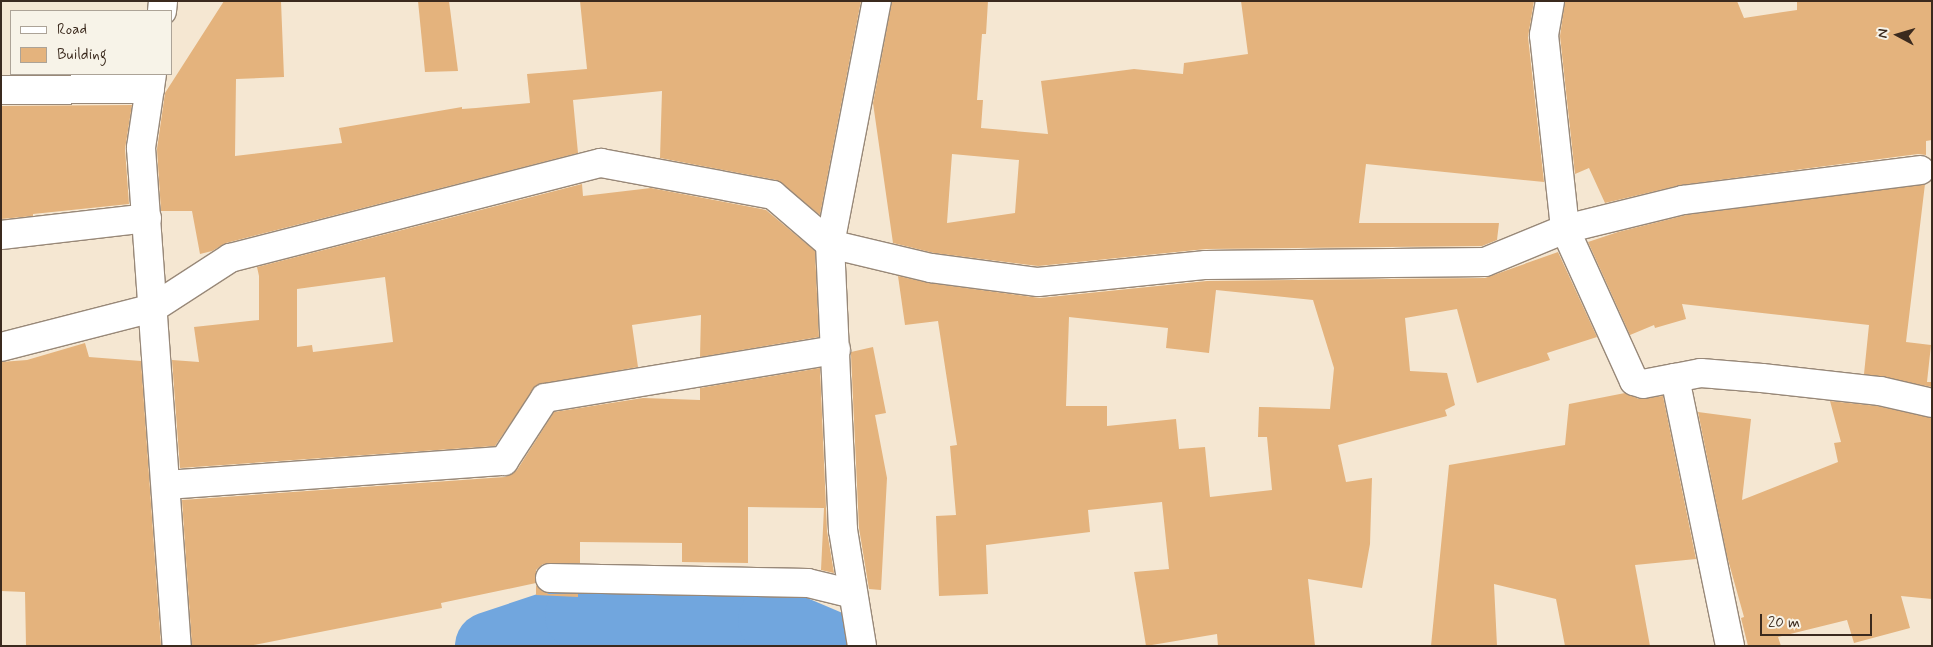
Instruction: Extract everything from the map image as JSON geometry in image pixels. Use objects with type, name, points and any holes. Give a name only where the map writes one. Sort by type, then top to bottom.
[{"type":"street","points":[[862,646],[843,530],[830,244],[877,1]]},
{"type":"street","points":[[1550,1],[1544,35],[1565,229],[1634,381],[1643,384],[1701,373],[1880,390],[1932,404]]},
{"type":"street","points":[[1,90],[151,82],[141,148],[177,646]]},
{"type":"street","points":[[1,347],[153,308],[230,258],[601,162],[773,195],[830,244],[932,268],[1038,282],[1206,264],[1485,262],[1565,229],[1683,200],[1920,170]]},
{"type":"street","points":[[1,235],[146,218]]},
{"type":"street","points":[[166,486],[504,461],[545,398],[836,350]]},
{"type":"street","points":[[1675,378],[1730,646]]},
{"type":"street","points":[[550,578],[808,583],[854,594]]},
{"type":"building","points":[[224,1],[281,1],[284,77],[236,79],[235,156],[342,143],[339,128],[462,107],[462,109],[530,103],[527,74],[587,69],[580,1],[861,1],[820,215],[776,180],[660,158],[662,91],[573,100],[578,153],[226,243],[212,251],[200,254],[192,211],[161,211],[157,149],[165,93]]},
{"type":"building","points":[[418,1],[449,1],[458,71],[425,72]]},
{"type":"building","points":[[892,1],[988,1],[986,34],[982,34],[977,100],[983,100],[981,128],[1048,134],[1041,81],[1134,69],[1183,74],[1184,63],[1248,54],[1241,1],[1534,1],[1528,37],[1544,182],[1366,164],[1359,223],[1499,223],[1497,240],[1482,246],[1206,249],[1038,266],[934,253],[893,243],[873,103]],"holes":[[[952,154],[1019,160],[1015,213],[947,223]]]},
{"type":"building","points":[[1565,1],[1737,1],[1744,18],[1797,10],[1797,1],[1932,1],[1932,140],[1926,141],[1926,155],[1918,154],[1681,185],[1605,203],[1589,168],[1575,174],[1560,36]]},
{"type":"building","points":[[132,105],[125,149],[129,204],[1,219],[1,106]]},
{"type":"building","points":[[582,184],[583,196],[651,188],[766,210],[815,251],[819,337],[700,357],[701,315],[632,325],[638,367],[537,385],[495,446],[180,468],[172,360],[199,362],[194,327],[259,320],[259,276],[257,267]],"holes":[[[385,277],[393,342],[313,352],[312,345],[297,347],[297,289]]]},
{"type":"building","points":[[1925,184],[1906,342],[1931,345],[1927,382],[1932,382],[1932,387],[1864,374],[1869,325],[1682,304],[1686,319],[1655,328],[1654,325],[1630,335],[1588,242],[1618,232],[1686,215]]},
{"type":"building","points":[[1558,252],[1597,337],[1547,353],[1550,360],[1477,383],[1457,309],[1405,318],[1410,371],[1447,373],[1455,405],[1445,410],[1447,416],[1338,445],[1346,482],[1372,478],[1370,544],[1362,588],[1308,579],[1315,646],[1218,646],[1217,634],[1146,646],[1134,572],[1169,569],[1162,502],[1088,510],[1090,532],[986,545],[988,594],[939,596],[936,516],[956,515],[950,446],[957,445],[938,321],[905,325],[898,276],[929,283],[1040,298],[1207,281],[1485,278]],"holes":[[[1216,290],[1313,300],[1334,368],[1330,409],[1259,407],[1258,437],[1267,437],[1272,490],[1210,497],[1205,447],[1179,449],[1176,419],[1107,426],[1107,406],[1066,406],[1069,317],[1168,328],[1166,348],[1209,353]]]},
{"type":"building","points":[[85,343],[89,357],[141,361],[161,646],[26,646],[25,592],[1,591],[1,362],[27,360]]},
{"type":"building","points":[[873,347],[886,413],[875,415],[887,478],[881,590],[869,589],[859,528],[851,355],[851,352]]},
{"type":"building","points":[[820,368],[827,531],[834,573],[821,570],[824,508],[748,507],[748,563],[682,562],[682,543],[580,542],[580,563],[543,564],[536,570],[536,583],[441,603],[442,608],[249,646],[192,646],[182,500],[505,477],[517,470],[554,412],[643,398],[700,400],[700,388]]},
{"type":"building","points":[[1625,393],[1639,399],[1663,396],[1696,559],[1635,565],[1650,646],[1565,646],[1556,599],[1494,584],[1497,646],[1431,646],[1449,465],[1565,445],[1569,404]]},
{"type":"building","points":[[1830,401],[1877,406],[1932,418],[1932,599],[1901,596],[1910,628],[1854,643],[1847,620],[1778,637],[1781,646],[1748,646],[1741,618],[1744,617],[1727,556],[1698,412],[1751,419],[1742,500],[1838,462],[1834,443],[1841,442]]},
{"type":"building","points":[[536,585],[542,591],[549,594],[578,594],[578,597],[536,595]]},
{"type":"waterway","points":[[489,646],[579,616],[772,620],[833,646]]}]
